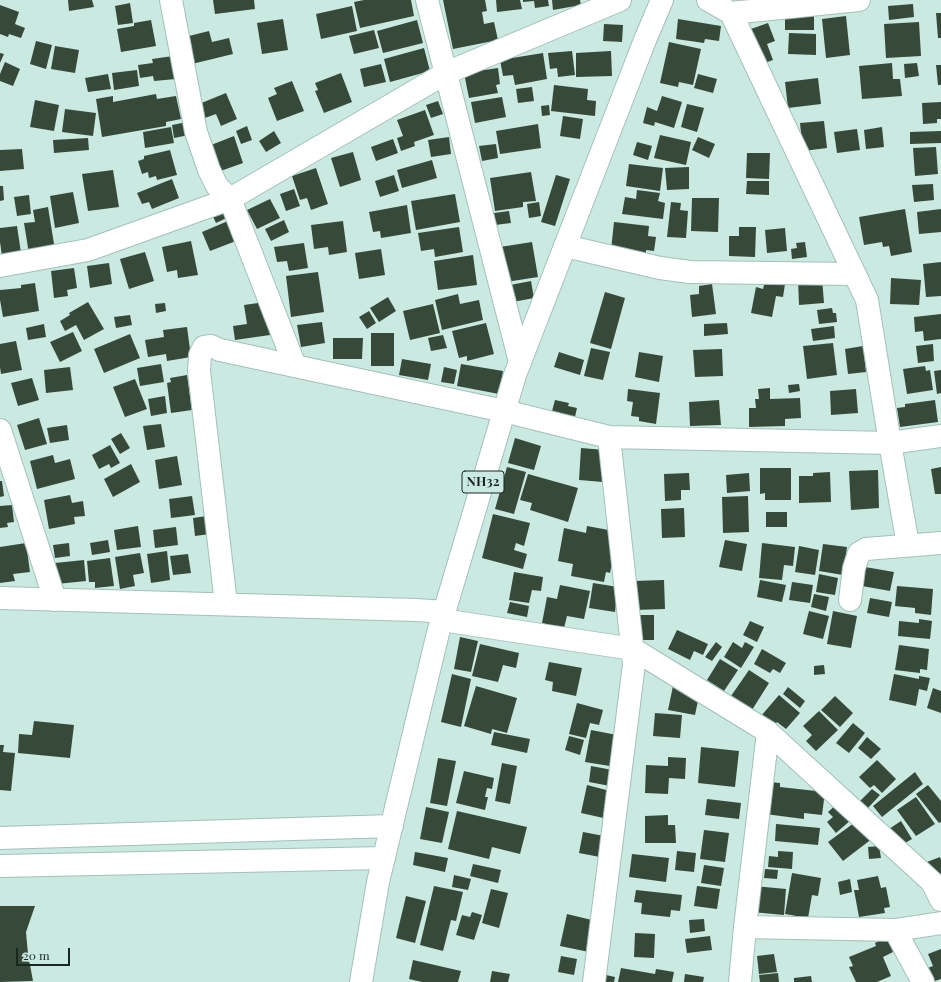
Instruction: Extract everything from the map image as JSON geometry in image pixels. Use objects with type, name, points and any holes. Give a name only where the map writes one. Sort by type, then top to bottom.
[{"type":"main road","points":[[171,0],[196,132],[214,181],[230,199],[295,366]]},
{"type":"main road","points":[[427,0],[520,362]]},
{"type":"main road","points":[[0,266],[88,250],[230,199],[446,73],[620,0]]},
{"type":"main road","name":"NH32","points":[[361,982],[378,882],[444,616],[504,411],[520,362],[645,40],[662,0]]},
{"type":"main road","points":[[708,0],[730,13],[867,300],[908,545]]},
{"type":"main road","points":[[730,13],[859,0]]},
{"type":"main road","points":[[565,246],[660,268],[690,272],[855,274]]},
{"type":"main road","points":[[226,604],[199,371],[200,355],[204,347],[211,346],[220,350],[504,411],[609,438],[890,443],[941,436]]},
{"type":"main road","points":[[0,430],[4,452],[55,600]]},
{"type":"main road","points":[[594,982],[634,664],[609,438]]},
{"type":"main road","points":[[850,600],[854,568],[859,553],[866,549],[941,543]]},
{"type":"main road","points":[[0,598],[416,610],[633,649],[768,732],[932,882],[941,900]]},
{"type":"main road","points":[[740,982],[744,927],[768,732]]},
{"type":"main road","points":[[0,838],[392,826]]},
{"type":"main road","points":[[0,866],[384,858]]},
{"type":"main road","points":[[744,927],[895,930],[941,923]]},
{"type":"main road","points":[[895,930],[923,982]]},
{"type":"building","points":[[68,0],[92,0],[94,7],[69,11]]},
{"type":"building","points":[[213,0],[254,0],[255,9],[215,14]]},
{"type":"building","points":[[364,0],[411,0],[414,16],[360,28],[354,2]]},
{"type":"building","points":[[443,0],[485,0],[487,11],[482,12],[484,24],[494,22],[498,40],[453,49]]},
{"type":"building","points":[[496,0],[520,0],[522,9],[497,12]]},
{"type":"building","points":[[523,0],[548,0],[549,6],[535,8],[534,1],[523,2]]},
{"type":"building","points":[[552,0],[580,0],[581,5],[553,10]]},
{"type":"building","points":[[130,3],[133,23],[118,25],[115,6]]},
{"type":"building","points":[[913,4],[914,17],[889,20],[888,6]]},
{"type":"building","points":[[0,5],[19,12],[15,24],[25,28],[21,38],[9,34],[8,37],[0,34]]},
{"type":"building","points":[[352,6],[357,31],[321,39],[316,14]]},
{"type":"building","points":[[936,13],[941,13],[941,38],[938,38]]},
{"type":"building","points":[[785,15],[814,15],[814,30],[785,30]]},
{"type":"building","points":[[846,16],[850,55],[826,58],[822,19]]},
{"type":"building","points":[[283,19],[288,50],[262,54],[257,23]]},
{"type":"building","points":[[678,19],[721,26],[719,41],[705,39],[704,43],[676,39]]},
{"type":"building","points":[[151,20],[156,46],[121,52],[117,29],[134,26],[134,23]]},
{"type":"building","points":[[417,20],[423,43],[383,53],[377,31]]},
{"type":"building","points":[[919,22],[921,56],[886,58],[884,24]]},
{"type":"building","points":[[768,23],[775,41],[767,44],[773,60],[762,64],[748,30]]},
{"type":"building","points":[[604,24],[623,25],[622,42],[603,41]]},
{"type":"building","points":[[374,30],[379,48],[354,54],[349,36]]},
{"type":"building","points":[[209,31],[212,42],[229,38],[233,54],[192,64],[185,37]]},
{"type":"building","points":[[789,33],[816,34],[816,55],[788,54]]},
{"type":"building","points":[[36,41],[52,45],[46,69],[30,64]]},
{"type":"building","points":[[669,42],[701,49],[693,85],[679,82],[678,87],[660,83]]},
{"type":"building","points":[[55,46],[79,50],[75,73],[51,69]]},
{"type":"building","points":[[424,48],[430,71],[390,82],[384,59]]},
{"type":"building","points":[[572,51],[575,75],[558,77],[557,68],[550,69],[548,53]]},
{"type":"building","points":[[611,51],[612,76],[576,77],[576,53]]},
{"type":"building","points":[[0,53],[4,54],[0,63]]},
{"type":"building","points":[[543,53],[547,79],[515,85],[513,75],[503,76],[500,60]]},
{"type":"building","points":[[173,56],[176,79],[154,81],[153,76],[140,78],[138,65],[153,63],[152,59]]},
{"type":"building","points":[[5,62],[20,69],[13,86],[0,81],[0,74]]},
{"type":"building","points":[[892,63],[893,79],[900,79],[902,96],[862,99],[859,66]]},
{"type":"building","points":[[917,63],[919,76],[905,78],[904,64]]},
{"type":"building","points":[[381,64],[386,82],[364,87],[360,69]]},
{"type":"building","points":[[936,65],[941,65],[941,85],[938,85]]},
{"type":"building","points":[[498,68],[500,84],[496,85],[498,93],[469,98],[464,73]]},
{"type":"building","points":[[137,70],[139,86],[114,90],[112,73]]},
{"type":"building","points":[[341,73],[352,102],[324,113],[315,91],[318,90],[315,83]]},
{"type":"building","points":[[108,74],[111,89],[88,92],[85,78]]},
{"type":"building","points":[[698,74],[717,79],[713,93],[694,88]]},
{"type":"building","points":[[818,78],[821,104],[788,108],[785,82]]},
{"type":"building","points":[[292,81],[304,111],[277,121],[268,98],[277,94],[274,88]]},
{"type":"building","points":[[554,85],[588,89],[587,100],[596,101],[595,116],[551,111]]},
{"type":"building","points":[[532,87],[534,101],[518,103],[516,89]]},
{"type":"building","points":[[226,93],[237,119],[221,126],[216,114],[205,118],[199,104]]},
{"type":"building","points":[[156,94],[157,99],[176,96],[181,119],[166,122],[166,126],[102,137],[96,99],[113,96],[113,102]]},
{"type":"building","points":[[662,96],[682,102],[674,128],[655,122],[654,126],[643,123],[647,107],[657,111]]},
{"type":"building","points":[[502,97],[506,117],[475,123],[471,102]]},
{"type":"building","points":[[35,100],[59,105],[54,131],[30,127]]},
{"type":"building","points":[[438,101],[443,114],[431,118],[426,105]]},
{"type":"building","points":[[941,102],[941,119],[937,119],[937,123],[923,124],[922,103]]},
{"type":"building","points":[[687,104],[704,108],[697,132],[681,127]]},
{"type":"building","points":[[549,105],[550,115],[542,116],[541,106]]},
{"type":"building","points":[[65,109],[96,113],[93,136],[62,132]]},
{"type":"building","points":[[425,110],[434,135],[414,142],[415,146],[401,151],[397,138],[403,136],[397,120]]},
{"type":"building","points":[[563,116],[583,119],[580,139],[560,136]]},
{"type":"building","points":[[824,121],[827,148],[803,151],[800,123]]},
{"type":"building","points":[[187,122],[189,135],[174,138],[172,125]]},
{"type":"building","points":[[538,124],[541,148],[500,154],[496,131]]},
{"type":"building","points":[[247,126],[252,140],[241,144],[236,131]]},
{"type":"building","points":[[171,127],[174,143],[145,148],[143,132]]},
{"type":"building","points":[[882,127],[884,147],[866,149],[864,130]]},
{"type":"building","points":[[857,129],[860,150],[837,153],[834,132]]},
{"type":"building","points":[[274,131],[281,143],[266,152],[259,141]]},
{"type":"building","points":[[941,131],[941,143],[910,144],[910,132]]},
{"type":"building","points":[[660,135],[691,142],[686,165],[654,158]]},
{"type":"building","points":[[234,136],[243,163],[215,173],[206,147]]},
{"type":"building","points":[[449,137],[451,154],[431,157],[428,140]]},
{"type":"building","points":[[698,137],[715,144],[709,158],[692,150]]},
{"type":"building","points":[[88,138],[89,150],[54,153],[53,140]]},
{"type":"building","points":[[393,139],[398,153],[376,161],[371,147]]},
{"type":"building","points":[[637,142],[652,146],[648,160],[633,155]]},
{"type":"building","points":[[496,144],[498,158],[482,161],[479,146]]},
{"type":"building","points":[[936,147],[938,174],[915,176],[913,148]]},
{"type":"building","points":[[22,149],[24,169],[0,171],[0,150]]},
{"type":"building","points":[[170,150],[177,175],[157,180],[156,176],[149,178],[148,172],[142,174],[138,161],[144,159],[144,156]]},
{"type":"building","points":[[353,152],[361,180],[340,187],[331,158]]},
{"type":"building","points":[[747,153],[770,153],[769,179],[746,178]]},
{"type":"building","points":[[432,160],[437,178],[402,188],[397,170]]},
{"type":"building","points":[[629,164],[663,168],[660,191],[626,186]]},
{"type":"building","points":[[689,167],[689,189],[667,190],[665,168]]},
{"type":"building","points":[[316,168],[328,204],[311,210],[307,198],[300,200],[292,176]]},
{"type":"building","points":[[113,170],[119,207],[88,211],[82,174]]},
{"type":"building","points":[[531,172],[536,201],[523,202],[523,207],[495,211],[490,178]]},
{"type":"building","points":[[394,175],[399,191],[380,197],[375,181]]},
{"type":"building","points":[[556,175],[570,179],[555,226],[541,222]]},
{"type":"building","points":[[172,179],[179,198],[152,209],[149,202],[142,204],[137,193]]},
{"type":"building","points":[[747,181],[769,181],[769,195],[746,194]]},
{"type":"building","points":[[933,184],[934,200],[914,202],[912,185]]},
{"type":"building","points":[[0,186],[3,186],[4,200],[0,201]]},
{"type":"building","points":[[294,189],[300,206],[286,211],[280,194]]},
{"type":"building","points":[[637,190],[660,193],[658,201],[665,203],[663,219],[622,214],[625,197],[636,199]]},
{"type":"building","points":[[73,192],[79,223],[55,228],[50,196]]},
{"type":"building","points":[[455,194],[460,222],[416,230],[411,201]]},
{"type":"building","points":[[29,195],[31,214],[17,216],[14,197]]},
{"type":"building","points":[[692,198],[719,198],[718,232],[691,231]]},
{"type":"building","points":[[270,199],[280,218],[257,229],[247,210]]},
{"type":"building","points":[[539,202],[541,216],[529,218],[527,204]]},
{"type":"building","points":[[671,202],[681,203],[680,210],[688,211],[686,238],[667,237]]},
{"type":"building","points":[[225,203],[231,216],[216,223],[210,210]]},
{"type":"building","points":[[407,205],[411,233],[381,238],[380,231],[373,232],[369,212]]},
{"type":"building","points":[[48,207],[55,250],[29,254],[24,223],[35,222],[33,210]]},
{"type":"building","points":[[905,209],[912,252],[891,256],[889,246],[883,247],[882,242],[864,245],[859,217]]},
{"type":"building","points":[[941,209],[941,232],[919,234],[917,212]]},
{"type":"building","points":[[509,211],[511,223],[495,225],[494,213]]},
{"type":"building","points":[[284,220],[289,232],[271,241],[265,229]]},
{"type":"building","points":[[228,221],[236,241],[210,251],[202,232]]},
{"type":"building","points":[[343,221],[347,252],[329,255],[328,247],[314,249],[311,225]]},
{"type":"building","points":[[614,222],[649,226],[648,236],[656,237],[654,251],[646,250],[646,254],[611,250]]},
{"type":"building","points":[[17,226],[21,253],[2,256],[0,228]]},
{"type":"building","points":[[459,227],[463,252],[435,257],[434,249],[421,251],[418,233]]},
{"type":"building","points":[[739,227],[756,227],[755,257],[729,256],[729,236],[739,236]]},
{"type":"building","points":[[785,228],[787,251],[767,253],[765,230]]},
{"type":"building","points":[[191,241],[198,275],[178,278],[177,270],[167,272],[162,247]]},
{"type":"building","points":[[532,242],[538,277],[506,282],[500,247]]},
{"type":"building","points":[[805,242],[807,257],[792,259],[791,249],[797,248],[796,243]]},
{"type":"building","points":[[304,243],[308,268],[289,271],[287,261],[277,262],[274,247]]},
{"type":"building","points":[[381,249],[385,275],[359,279],[355,253]]},
{"type":"building","points":[[145,252],[154,281],[129,289],[120,259]]},
{"type":"building","points":[[473,255],[477,285],[438,290],[434,261]]},
{"type":"building","points":[[941,262],[941,296],[926,297],[923,264]]},
{"type":"building","points":[[109,263],[112,284],[90,288],[87,266]]},
{"type":"building","points":[[74,268],[77,288],[67,290],[68,296],[54,298],[51,271]]},
{"type":"building","points":[[318,272],[324,312],[291,317],[286,276]]},
{"type":"building","points":[[822,278],[824,303],[799,305],[798,279]]},
{"type":"building","points":[[891,278],[921,280],[919,305],[890,304]]},
{"type":"building","points":[[531,281],[534,298],[513,302],[510,285]]},
{"type":"building","points":[[765,281],[785,284],[783,297],[776,296],[772,317],[751,313],[756,287],[763,289]]},
{"type":"building","points":[[35,283],[39,311],[3,317],[0,290],[21,288],[21,285]]},
{"type":"building","points":[[712,284],[716,314],[692,317],[690,295],[699,294],[699,286]]},
{"type":"building","points":[[605,292],[625,298],[611,349],[590,343]]},
{"type":"building","points":[[458,294],[460,304],[479,300],[483,320],[442,330],[435,300]]},
{"type":"building","points":[[388,297],[396,311],[379,322],[370,308]]},
{"type":"building","points":[[88,302],[104,329],[84,340],[76,325],[65,331],[60,321],[70,315],[69,313]]},
{"type":"building","points":[[265,302],[270,335],[235,340],[233,326],[247,324],[244,305]]},
{"type":"building","points":[[165,303],[166,311],[156,313],[155,304]]},
{"type":"building","points":[[433,304],[440,333],[410,340],[403,311]]},
{"type":"building","points":[[832,308],[833,313],[836,313],[837,322],[819,324],[817,310]]},
{"type":"building","points":[[369,311],[376,323],[367,329],[359,317]]},
{"type":"building","points":[[941,314],[941,339],[924,341],[923,331],[915,332],[914,317]]},
{"type":"building","points":[[130,315],[132,325],[116,328],[114,317]]},
{"type":"building","points":[[322,322],[325,343],[301,347],[297,325]]},
{"type":"building","points":[[486,323],[494,354],[467,361],[467,356],[459,358],[452,331]]},
{"type":"building","points":[[727,323],[728,334],[704,336],[704,324]]},
{"type":"building","points":[[44,324],[46,337],[28,340],[26,328]]},
{"type":"building","points":[[834,326],[835,338],[813,341],[811,329]]},
{"type":"building","points":[[187,327],[191,357],[167,361],[166,354],[148,357],[145,340],[164,337],[163,330]]},
{"type":"building","points":[[73,332],[82,351],[60,362],[50,342]]},
{"type":"building","points":[[371,333],[394,333],[394,366],[371,366]]},
{"type":"building","points":[[130,334],[140,358],[104,373],[94,349]]},
{"type":"building","points":[[443,335],[447,348],[431,351],[428,338]]},
{"type":"building","points":[[333,338],[363,338],[362,359],[333,359]]},
{"type":"building","points":[[16,341],[22,370],[1,374],[0,344]]},
{"type":"building","points":[[833,343],[837,375],[807,379],[803,346]]},
{"type":"building","points":[[933,344],[934,361],[918,363],[916,346]]},
{"type":"building","points":[[863,346],[866,372],[848,374],[845,349]]},
{"type":"building","points":[[591,348],[610,352],[603,380],[584,376]]},
{"type":"building","points":[[722,349],[723,376],[695,377],[693,350]]},
{"type":"building","points":[[559,352],[584,360],[580,375],[554,367]]},
{"type":"building","points":[[639,352],[663,356],[659,382],[635,377]]},
{"type":"building","points":[[402,359],[431,364],[428,380],[399,375]]},
{"type":"building","points":[[161,364],[164,382],[140,386],[137,368]]},
{"type":"building","points":[[461,364],[503,371],[499,394],[457,386]]},
{"type":"building","points":[[925,366],[926,371],[930,370],[933,390],[907,394],[903,369]]},
{"type":"building","points":[[70,367],[73,390],[46,393],[44,370]]},
{"type":"building","points":[[444,367],[457,370],[454,384],[441,382]]},
{"type":"building","points":[[941,370],[941,393],[937,394],[934,371]]},
{"type":"building","points":[[187,375],[192,410],[171,413],[167,383],[171,382],[170,378]]},
{"type":"building","points":[[32,378],[39,400],[18,406],[11,383]]},
{"type":"building","points":[[135,379],[147,409],[125,417],[113,387]]},
{"type":"building","points":[[799,384],[800,391],[789,393],[788,385]]},
{"type":"building","points":[[770,388],[770,399],[800,398],[801,418],[785,419],[785,426],[749,427],[749,408],[756,408],[755,399],[759,399],[758,389]]},
{"type":"building","points":[[628,389],[660,393],[656,424],[639,421],[639,417],[631,416],[633,402],[627,401]]},
{"type":"building","points":[[856,389],[858,413],[831,415],[830,391]]},
{"type":"building","points":[[165,396],[167,413],[151,416],[148,399]]},
{"type":"building","points":[[555,400],[569,403],[568,406],[577,408],[574,421],[551,415]]},
{"type":"building","points":[[719,400],[721,425],[690,426],[689,402]]},
{"type":"building","points":[[935,400],[938,422],[900,427],[897,408],[905,407],[905,404]]},
{"type":"building","points":[[39,418],[47,444],[25,450],[17,425]]},
{"type":"building","points":[[161,424],[165,447],[147,450],[143,426]]},
{"type":"building","points":[[67,425],[69,440],[50,443],[47,428]]},
{"type":"building","points":[[121,433],[130,448],[120,454],[111,439]]},
{"type":"building","points":[[515,438],[541,446],[534,470],[508,463]]},
{"type":"building","points":[[110,445],[120,463],[111,468],[109,464],[99,469],[92,455]]},
{"type":"building","points":[[581,448],[605,450],[603,482],[579,480]]},
{"type":"building","points":[[53,455],[55,463],[70,459],[75,479],[37,489],[30,461]]},
{"type":"building","points":[[177,456],[182,485],[159,489],[155,460]]},
{"type":"building","points":[[131,464],[140,482],[113,497],[104,479]]},
{"type":"building","points":[[507,467],[526,472],[514,514],[495,509]]},
{"type":"building","points":[[941,467],[941,494],[935,494],[931,469]]},
{"type":"building","points":[[760,468],[791,468],[791,500],[765,500],[765,493],[760,494]]},
{"type":"building","points":[[878,470],[879,508],[851,510],[849,471]]},
{"type":"building","points":[[830,472],[831,502],[799,503],[799,476],[813,476],[813,473]]},
{"type":"building","points":[[689,473],[690,490],[681,490],[681,500],[665,501],[664,474]]},
{"type":"building","points":[[749,473],[750,491],[727,493],[726,475]]},
{"type":"building","points":[[528,474],[578,488],[568,522],[530,510],[532,503],[520,500]]},
{"type":"building","points":[[0,481],[2,481],[4,496],[0,497]]},
{"type":"building","points":[[70,495],[72,503],[83,501],[85,516],[74,517],[75,524],[49,529],[44,500]]},
{"type":"building","points":[[192,496],[195,515],[171,518],[169,499]]},
{"type":"building","points":[[748,496],[749,532],[723,533],[722,497]]},
{"type":"building","points":[[12,505],[14,522],[7,523],[8,527],[0,528],[0,506]]},
{"type":"building","points":[[684,508],[685,537],[662,538],[661,509]]},
{"type":"building","points":[[766,512],[787,512],[787,527],[766,527]]},
{"type":"building","points":[[493,514],[530,523],[524,546],[516,543],[514,550],[527,554],[523,569],[482,558]]},
{"type":"building","points":[[207,516],[210,534],[195,536],[193,518]]},
{"type":"building","points":[[138,526],[141,547],[117,550],[114,530]]},
{"type":"building","points":[[587,526],[614,531],[617,538],[610,573],[606,572],[604,582],[571,576],[573,564],[558,561],[564,528],[586,533]]},
{"type":"building","points":[[176,527],[178,545],[155,548],[153,530]]},
{"type":"building","points":[[108,540],[110,552],[92,555],[90,543]]},
{"type":"building","points":[[725,540],[747,544],[742,571],[719,567]]},
{"type":"building","points":[[26,543],[30,572],[13,574],[15,581],[0,583],[0,547]]},
{"type":"building","points":[[69,543],[70,556],[55,558],[53,545]]},
{"type":"building","points":[[762,543],[795,547],[793,566],[784,565],[782,580],[759,578]]},
{"type":"building","points":[[823,544],[847,547],[843,575],[819,571]]},
{"type":"building","points":[[799,546],[819,550],[815,575],[795,572]]},
{"type":"building","points":[[167,551],[170,580],[151,583],[147,554]]},
{"type":"building","points":[[140,553],[144,573],[133,575],[135,586],[120,589],[115,557]]},
{"type":"building","points":[[188,554],[191,573],[173,575],[170,556]]},
{"type":"building","points":[[110,558],[114,586],[95,588],[95,582],[89,582],[87,561]]},
{"type":"building","points":[[84,560],[86,581],[57,584],[55,563]]},
{"type":"building","points":[[865,567],[894,572],[890,591],[862,586]]},
{"type":"building","points":[[514,572],[543,577],[541,591],[532,590],[529,603],[509,600]]},
{"type":"building","points":[[819,574],[838,578],[835,595],[816,592]]},
{"type":"building","points":[[664,580],[665,609],[634,610],[634,581]]},
{"type":"building","points":[[760,580],[786,585],[782,602],[757,597]]},
{"type":"building","points":[[792,582],[813,585],[810,603],[789,600]]},
{"type":"building","points":[[593,583],[618,587],[615,612],[589,608]]},
{"type":"building","points":[[560,585],[590,591],[584,619],[567,616],[564,628],[542,623],[547,597],[557,599]]},
{"type":"building","points":[[897,586],[933,589],[931,615],[915,613],[915,608],[895,606]]},
{"type":"building","points":[[814,594],[829,597],[826,611],[811,607]]},
{"type":"building","points":[[870,598],[892,602],[889,617],[867,613]]},
{"type":"building","points":[[510,602],[529,606],[527,617],[507,613]]},
{"type":"building","points":[[809,611],[829,616],[823,639],[803,634]]},
{"type":"building","points":[[833,611],[857,616],[851,648],[827,644]]},
{"type":"building","points":[[634,615],[654,615],[654,640],[634,640]]},
{"type":"building","points":[[919,619],[932,621],[930,639],[898,636],[899,621],[919,623]]},
{"type":"building","points":[[750,621],[764,627],[757,642],[743,635]]},
{"type":"building","points":[[677,630],[708,644],[703,655],[694,651],[690,660],[668,649]]},
{"type":"building","points":[[460,637],[478,641],[471,672],[454,669]]},
{"type":"building","points":[[716,642],[722,647],[712,661],[705,657]]},
{"type":"building","points":[[733,642],[742,648],[745,642],[754,647],[741,668],[724,657]]},
{"type":"building","points":[[480,644],[519,653],[516,668],[503,665],[498,682],[472,676]]},
{"type":"building","points":[[899,645],[929,649],[927,670],[920,669],[920,673],[895,670]]},
{"type":"building","points":[[762,649],[786,663],[780,673],[773,669],[770,673],[754,664]]},
{"type":"building","points":[[720,659],[738,670],[724,691],[707,680]]},
{"type":"building","points":[[549,662],[582,668],[576,696],[552,691],[553,682],[545,680]]},
{"type":"building","points":[[824,665],[825,674],[814,675],[814,666]]},
{"type":"building","points":[[749,670],[769,683],[752,710],[731,696]]},
{"type":"building","points":[[452,674],[471,679],[461,727],[441,722]]},
{"type":"building","points":[[894,674],[919,679],[919,676],[930,678],[927,691],[919,689],[916,706],[889,700]]},
{"type":"building","points":[[476,686],[517,698],[507,733],[492,729],[491,734],[464,726]]},
{"type":"building","points":[[673,686],[691,690],[699,696],[695,715],[668,710]]},
{"type":"building","points":[[788,687],[805,701],[800,708],[783,694]]},
{"type":"building","points":[[933,688],[941,691],[941,713],[927,708]]},
{"type":"building","points":[[779,695],[800,713],[786,729],[777,722],[774,726],[761,716]]},
{"type":"building","points":[[835,696],[853,713],[840,727],[821,710]]},
{"type":"building","points":[[577,703],[603,710],[599,725],[590,723],[586,738],[569,734]]},
{"type":"building","points":[[819,711],[838,730],[816,751],[806,741],[812,735],[803,726]]},
{"type":"building","points":[[655,713],[682,715],[680,738],[653,736]]},
{"type":"building","points":[[34,721],[74,725],[70,758],[18,753],[19,734],[32,735]]},
{"type":"building","points":[[853,723],[865,733],[849,753],[836,743]]},
{"type":"building","points":[[591,730],[622,736],[616,767],[585,762]]},
{"type":"building","points":[[494,732],[530,739],[527,753],[491,745]]},
{"type":"building","points":[[569,736],[584,740],[580,755],[565,750]]},
{"type":"building","points":[[867,737],[881,749],[871,759],[858,748]]},
{"type":"building","points":[[0,745],[4,745],[3,752],[15,753],[11,791],[0,790]]},
{"type":"building","points":[[701,747],[739,751],[735,787],[698,783]]},
{"type":"building","points":[[668,757],[686,758],[685,779],[669,778],[668,794],[645,793],[646,765],[668,766]]},
{"type":"building","points":[[438,758],[456,761],[447,806],[430,803]]},
{"type":"building","points":[[877,760],[896,779],[882,793],[874,785],[870,788],[859,777]]},
{"type":"building","points":[[502,763],[517,766],[510,804],[495,801]]},
{"type":"building","points":[[591,766],[618,771],[615,787],[589,782]]},
{"type":"building","points":[[464,771],[494,778],[492,789],[487,788],[485,797],[488,797],[485,810],[456,803]]},
{"type":"building","points":[[915,772],[923,784],[882,817],[873,806]]},
{"type":"building","points":[[769,782],[780,783],[780,787],[825,792],[822,815],[804,813],[804,819],[765,814]]},
{"type":"building","points":[[587,785],[614,792],[608,819],[581,813]]},
{"type":"building","points":[[928,785],[941,801],[941,822],[939,823],[916,794]]},
{"type":"building","points":[[872,789],[880,795],[868,808],[860,801]]},
{"type":"building","points":[[916,797],[935,824],[916,836],[897,810]]},
{"type":"building","points":[[707,799],[741,803],[739,819],[705,815]]},
{"type":"building","points":[[837,804],[851,820],[836,833],[827,822],[833,817],[828,812]]},
{"type":"building","points":[[426,807],[449,812],[442,843],[420,839]]},
{"type":"building","points":[[457,811],[527,827],[520,854],[492,847],[489,859],[448,849]]},
{"type":"building","points":[[668,815],[668,825],[675,825],[676,843],[645,843],[645,816]]},
{"type":"building","points":[[901,821],[912,839],[900,846],[889,829]]},
{"type":"building","points":[[854,823],[873,838],[843,861],[828,842]]},
{"type":"building","points":[[776,824],[820,828],[818,845],[775,841]]},
{"type":"building","points":[[704,830],[729,833],[725,862],[700,859]]},
{"type":"building","points":[[583,832],[604,836],[600,857],[579,853]]},
{"type":"building","points":[[879,846],[881,858],[869,859],[868,847]]},
{"type":"building","points":[[677,851],[696,853],[694,872],[675,870]]},
{"type":"building","points":[[778,851],[793,852],[792,869],[768,867],[769,856],[778,857]]},
{"type":"building","points":[[415,852],[448,858],[445,872],[413,865]]},
{"type":"building","points":[[632,854],[669,858],[666,882],[629,877]]},
{"type":"building","points":[[940,857],[941,880],[936,882],[927,862]]},
{"type":"building","points":[[473,864],[501,870],[498,883],[470,876]]},
{"type":"building","points":[[704,865],[724,868],[721,886],[701,883]]},
{"type":"building","points":[[765,869],[778,870],[777,879],[764,878]]},
{"type":"building","points":[[792,873],[821,878],[818,896],[812,895],[808,918],[785,914]]},
{"type":"building","points":[[454,875],[471,879],[468,890],[452,887]]},
{"type":"building","points":[[878,876],[881,888],[886,887],[890,907],[884,908],[885,913],[859,917],[854,890],[859,890],[857,880]]},
{"type":"building","points":[[850,879],[852,892],[840,895],[838,882]]},
{"type":"building","points":[[434,886],[463,892],[456,921],[451,920],[443,951],[420,945]]},
{"type":"building","points":[[697,886],[720,889],[717,909],[694,906]]},
{"type":"building","points":[[754,886],[786,889],[784,915],[752,912]]},
{"type":"building","points":[[491,889],[508,893],[499,928],[482,923]]},
{"type":"building","points":[[636,890],[682,895],[680,911],[671,910],[670,917],[641,914],[642,903],[634,902]]},
{"type":"building","points":[[406,896],[426,901],[415,943],[396,938]]},
{"type":"building","points":[[0,906],[35,906],[26,932],[33,981],[0,982]]},
{"type":"building","points":[[472,912],[482,915],[474,940],[456,935],[462,915],[470,917]]},
{"type":"building","points":[[567,914],[596,921],[589,952],[560,946]]},
{"type":"building","points":[[704,919],[705,931],[690,933],[689,920]]},
{"type":"building","points":[[635,933],[655,934],[654,958],[634,957]]},
{"type":"building","points":[[710,936],[712,950],[687,953],[685,939]]},
{"type":"building","points":[[887,937],[893,952],[883,957],[891,976],[877,982],[856,982],[849,967],[853,966],[849,957],[876,946],[875,943]]},
{"type":"building","points":[[941,949],[941,979],[932,982],[925,969],[933,966],[928,954]]},
{"type":"building","points":[[774,954],[777,972],[759,974],[757,956]]},
{"type":"building","points":[[561,956],[577,959],[574,975],[558,972]]},
{"type":"building","points":[[413,960],[461,971],[458,982],[422,982],[409,979]]},
{"type":"building","points":[[621,968],[655,974],[656,969],[674,972],[672,982],[618,982]]},
{"type":"building","points":[[492,971],[510,974],[508,982],[490,982]]},
{"type":"building","points":[[778,973],[779,982],[760,982],[759,975]]},
{"type":"building","points":[[685,974],[704,977],[703,982],[684,982]]},
{"type":"building","points":[[606,975],[615,977],[614,982],[604,982]]},
{"type":"building","points":[[811,976],[812,982],[794,982],[794,978]]}]
